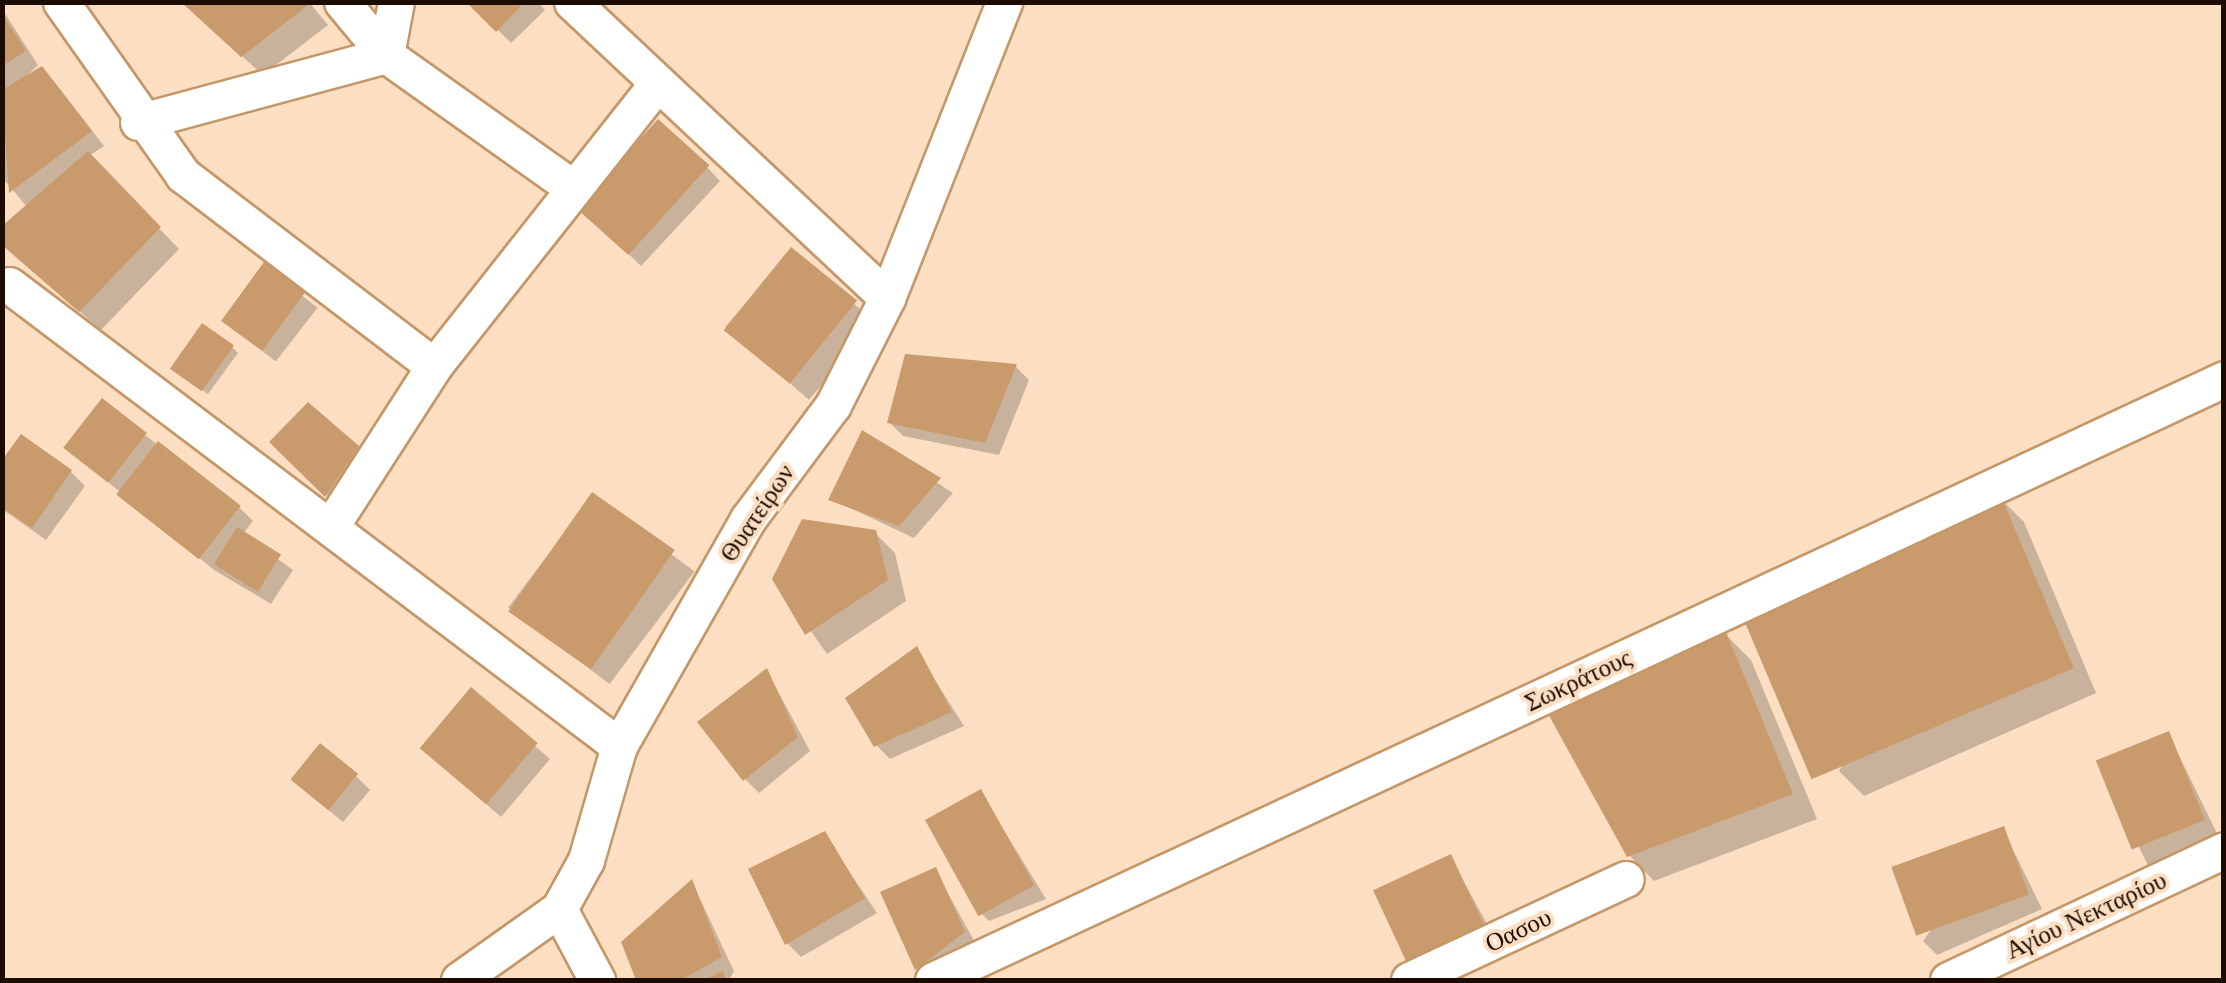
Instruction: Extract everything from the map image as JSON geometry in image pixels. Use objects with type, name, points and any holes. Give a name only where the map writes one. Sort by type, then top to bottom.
[{"type":"street","points":[[61,2],[138,122],[182,174],[434,366]]},
{"type":"street","points":[[342,2],[386,55],[570,186]]},
{"type":"street","points":[[386,55],[396,2]]},
{"type":"street","points":[[572,2],[654,86],[888,298]]},
{"type":"street","name":"Θυατείρων","points":[[459,980],[559,909],[586,860],[619,746],[748,519],[833,405],[888,298],[1004,2]]},
{"type":"street","points":[[138,122],[386,55]]},
{"type":"street","points":[[331,526],[434,366],[570,186],[654,86]]},
{"type":"street","points":[[10,285],[619,746]]},
{"type":"street","name":"Σωκράτους","points":[[933,980],[2224,379]]},
{"type":"street","name":"Αγίου Νεκταρίου","points":[[1948,980],[2224,850]]},
{"type":"street","name":"Οασου","points":[[1410,980],[1626,879]]},
{"type":"street","points":[[559,909],[597,980]]},
{"type":"building","points":[[181,2],[312,2],[241,57]]},
{"type":"building","points":[[466,2],[525,2],[496,32]]},
{"type":"building","points":[[2,14],[26,51],[2,66]]},
{"type":"building","points":[[42,66],[92,131],[9,193],[2,90]]},
{"type":"building","points":[[658,119],[709,165],[628,255],[577,209]]},
{"type":"building","points":[[88,151],[161,227],[79,312],[2,245],[2,226]]},
{"type":"building","points":[[791,247],[857,300],[790,384],[724,330]]},
{"type":"building","points":[[264,262],[305,292],[262,351],[221,321]]},
{"type":"building","points":[[202,323],[234,345],[202,391],[170,369]]},
{"type":"building","points":[[905,354],[1017,364],[985,443],[887,423]]},
{"type":"building","points":[[102,398],[147,433],[108,483],[63,448]]},
{"type":"building","points":[[308,402],[359,446],[325,497],[269,442]]},
{"type":"building","points":[[862,430],[941,478],[899,526],[828,500]]},
{"type":"building","points":[[21,434],[72,470],[32,528],[2,508],[2,460]]},
{"type":"building","points":[[158,441],[241,506],[199,559],[116,495]]},
{"type":"building","points":[[592,492],[675,550],[591,670],[508,612]]},
{"type":"building","points":[[2000,494],[2074,668],[1812,779],[1738,605]]},
{"type":"building","points":[[802,519],[876,530],[888,580],[805,635],[772,579]]},
{"type":"building","points":[[237,527],[281,555],[258,592],[214,564]]},
{"type":"building","points":[[1726,632],[1793,794],[1627,857],[1547,712]]},
{"type":"building","points":[[917,646],[952,712],[874,747],[845,698]]},
{"type":"building","points":[[767,668],[798,737],[743,781],[697,722]]},
{"type":"building","points":[[471,687],[538,743],[486,804],[420,748]]},
{"type":"building","points":[[2169,731],[2205,820],[2132,850],[2096,761]]},
{"type":"building","points":[[320,743],[358,774],[329,810],[290,780]]},
{"type":"building","points":[[981,789],[1034,885],[978,916],[925,820]]},
{"type":"building","points":[[2004,826],[2029,895],[1916,936],[1891,867]]},
{"type":"building","points":[[825,831],[865,898],[785,945],[748,869]]},
{"type":"building","points":[[1451,854],[1489,935],[1411,971],[1373,890]]},
{"type":"building","points":[[936,867],[965,932],[915,970],[880,892]]},
{"type":"building","points":[[692,879],[722,957],[681,980],[636,980],[621,942]]},
{"type":"building","points":[[723,971],[726,980],[703,980]]}]
